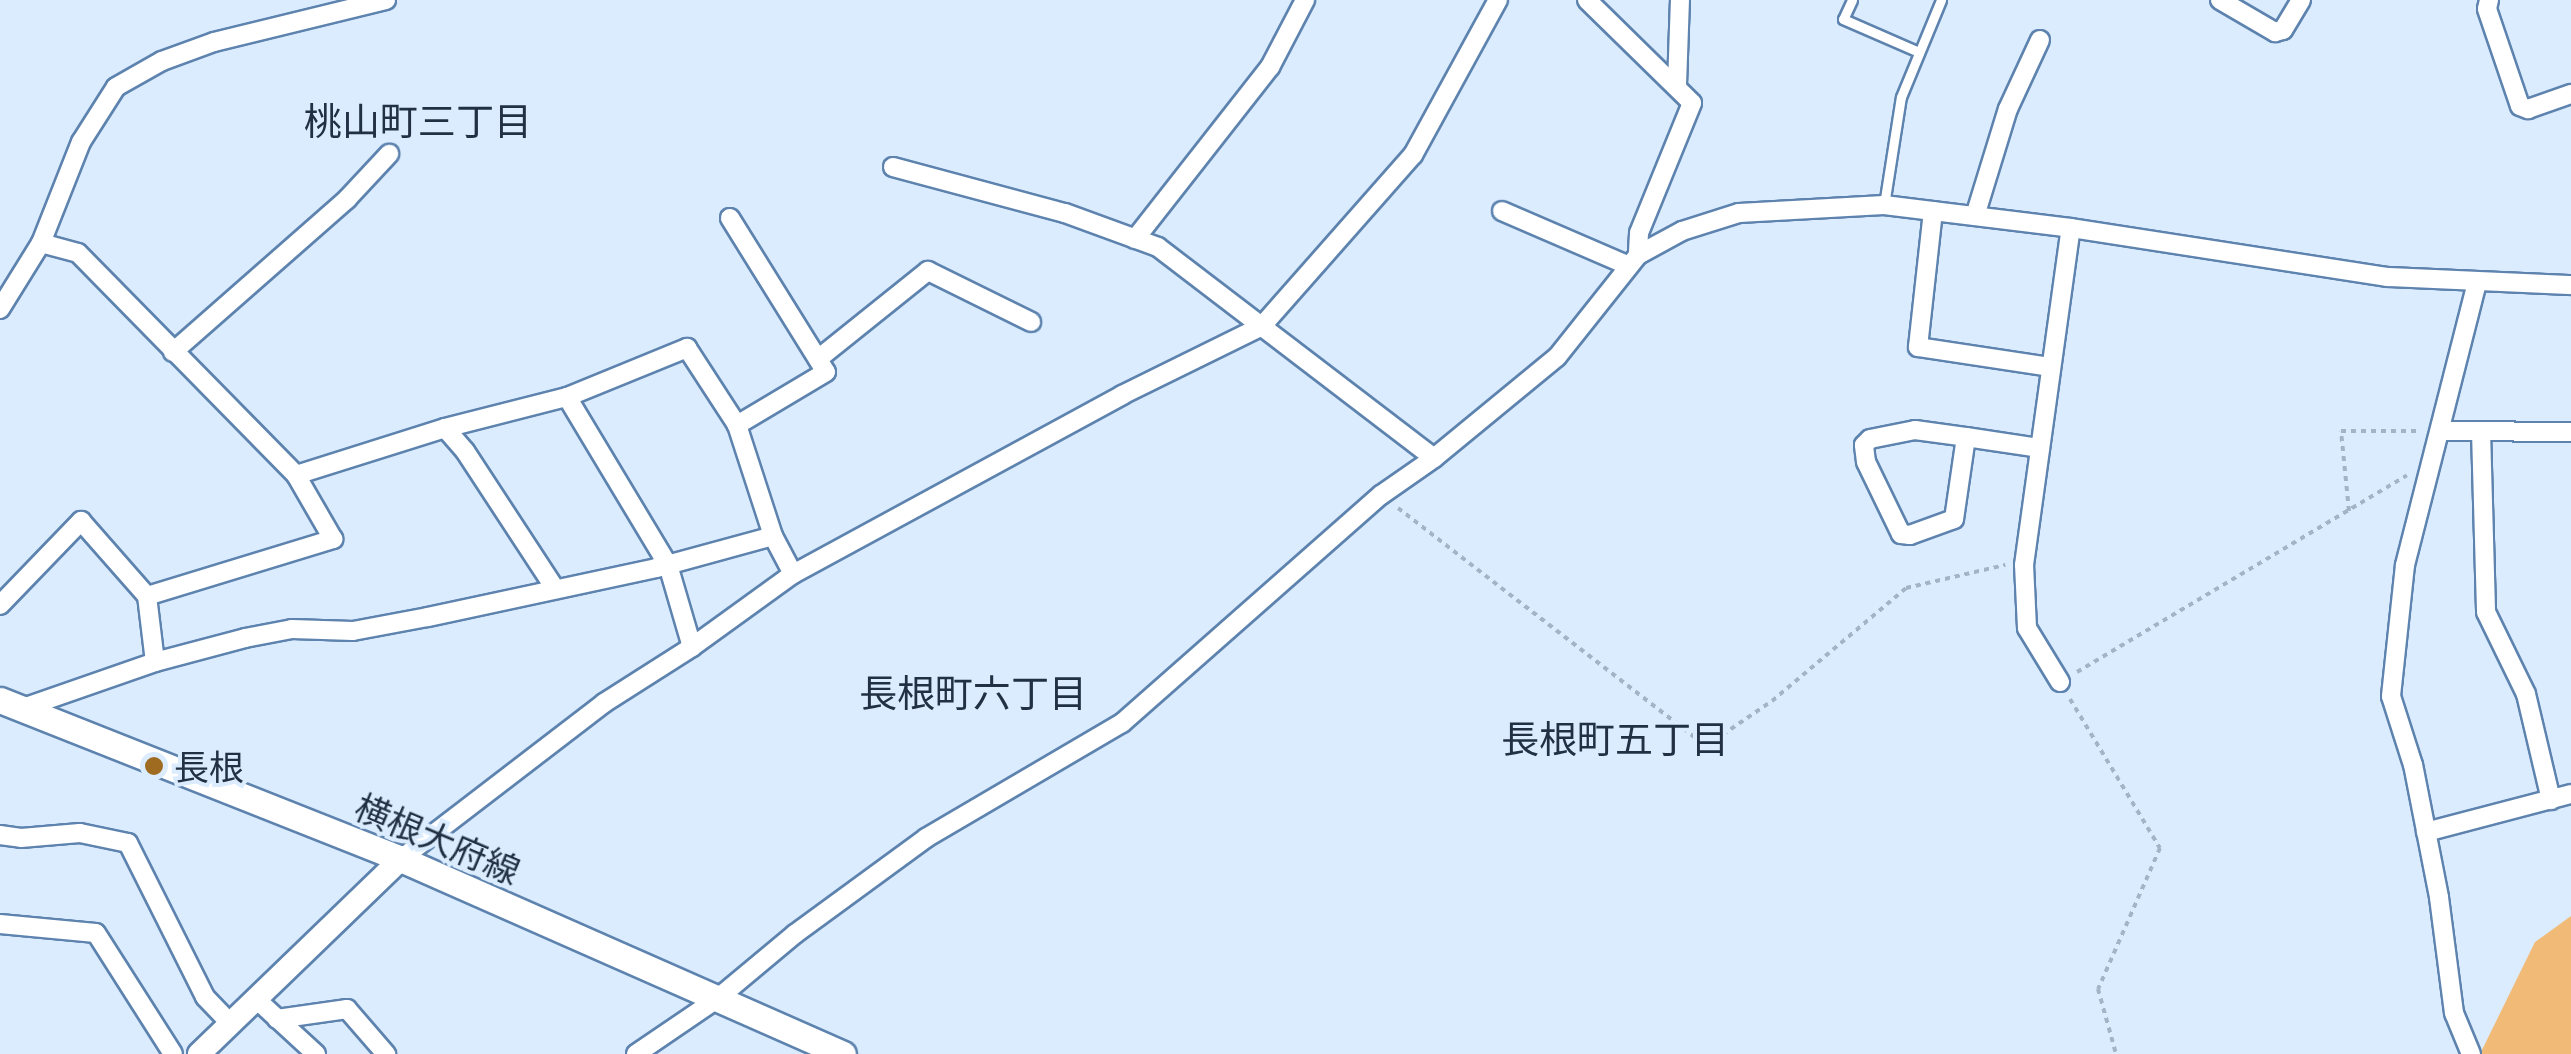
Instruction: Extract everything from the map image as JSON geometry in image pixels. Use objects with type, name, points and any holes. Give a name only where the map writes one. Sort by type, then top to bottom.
[{"type":"main road","name":"横根大府線","points":[[12,704],[401,859],[842,1054]]},
{"type":"street","points":[[0,309],[42,243],[82,142],[116,88],[162,60],[214,42],[386,0]]},
{"type":"street","points":[[1136,239],[1270,66],[1305,0]]},
{"type":"street","points":[[198,1054],[401,859],[604,703],[692,647],[793,574],[1122,395],[1262,326],[1413,155],[1498,0]]},
{"type":"street","points":[[1586,0],[1692,103],[1639,233],[1632,260]]},
{"type":"street","points":[[1677,85],[1680,0]]},
{"type":"street","points":[[2220,0],[2275,32],[2288,23],[2300,0]]},
{"type":"street","points":[[2489,0],[2486,8],[2520,106],[2528,109],[2571,94]]},
{"type":"street","points":[[1975,216],[2008,109],[2040,40]]},
{"type":"street","points":[[174,352],[347,199],[388,154]]},
{"type":"street","points":[[893,167],[1065,213],[1158,247],[1434,458]]},
{"type":"street","points":[[636,1054],[717,998],[795,934],[926,838],[1122,723],[1380,495],[1434,458],[1557,357],[1632,260],[1682,231],[1738,213],[1884,205],[2072,228],[2387,276],[2571,285]]},
{"type":"street","points":[[1933,210],[1918,347],[2051,367]]},
{"type":"street","points":[[1502,211],[1632,260]]},
{"type":"street","points":[[730,218],[826,372],[738,425]]},
{"type":"street","points":[[2060,682],[2028,628],[2024,565],[2072,228]]},
{"type":"street","points":[[42,243],[78,254],[296,475],[334,539],[147,596]]},
{"type":"street","points":[[818,359],[928,270],[1031,322]]},
{"type":"street","points":[[2471,1054],[2454,1013],[2413,764],[2391,696],[2405,565],[2442,431],[2476,282]]},
{"type":"street","points":[[296,475],[444,428],[567,397],[687,348],[738,425],[773,536],[793,574]]},
{"type":"street","points":[[567,397],[668,565],[692,647]]},
{"type":"street","points":[[444,428],[465,452],[554,587]]},
{"type":"street","points":[[1966,437],[1954,519],[1910,535],[1901,534],[1866,462],[1864,445],[1870,439],[1915,430],[1966,437],[2040,448]]},
{"type":"street","points":[[2481,430],[2486,612],[2526,694],[2552,800]]},
{"type":"street","points":[[2442,431],[2571,432]]},
{"type":"street","points":[[0,605],[81,521],[147,596],[155,662]]},
{"type":"street","points":[[12,704],[245,638],[292,629],[353,631],[668,565],[773,536]]},
{"type":"street","points":[[2426,832],[2571,794]]},
{"type":"street","points":[[0,836],[21,838],[80,832],[128,843],[205,997],[229,1022]]},
{"type":"street","points":[[0,924],[96,933],[174,1054]]},
{"type":"street","points":[[254,998],[316,1054]]},
{"type":"street","points":[[277,1019],[347,1009],[386,1054]]},
{"type":"lane","points":[[1852,0],[1844,18],[1920,52]]},
{"type":"lane","points":[[1884,205],[1901,97],[1940,0]]},
{"type":"path","points":[[2349,512],[2341,431],[2442,431]]},
{"type":"path","points":[[2116,1054],[2098,988],[2160,848],[2060,682],[2349,512],[2421,465],[2432,466]]},
{"type":"path","points":[[1380,495],[1706,746],[1772,702],[1906,588],[2011,564],[2024,565]]},
{"type":"shaded area","points":[[2571,916],[2571,1054],[2480,1054],[2535,942]]},
{"type":"place","name":"長根","points":[[154,766]]},
{"type":"district","name":"桃山町三丁目","points":[[418,120]]},
{"type":"district","name":"長根町六丁目","points":[[973,692]]},
{"type":"district","name":"長根町五丁目","points":[[1615,738]]}]
